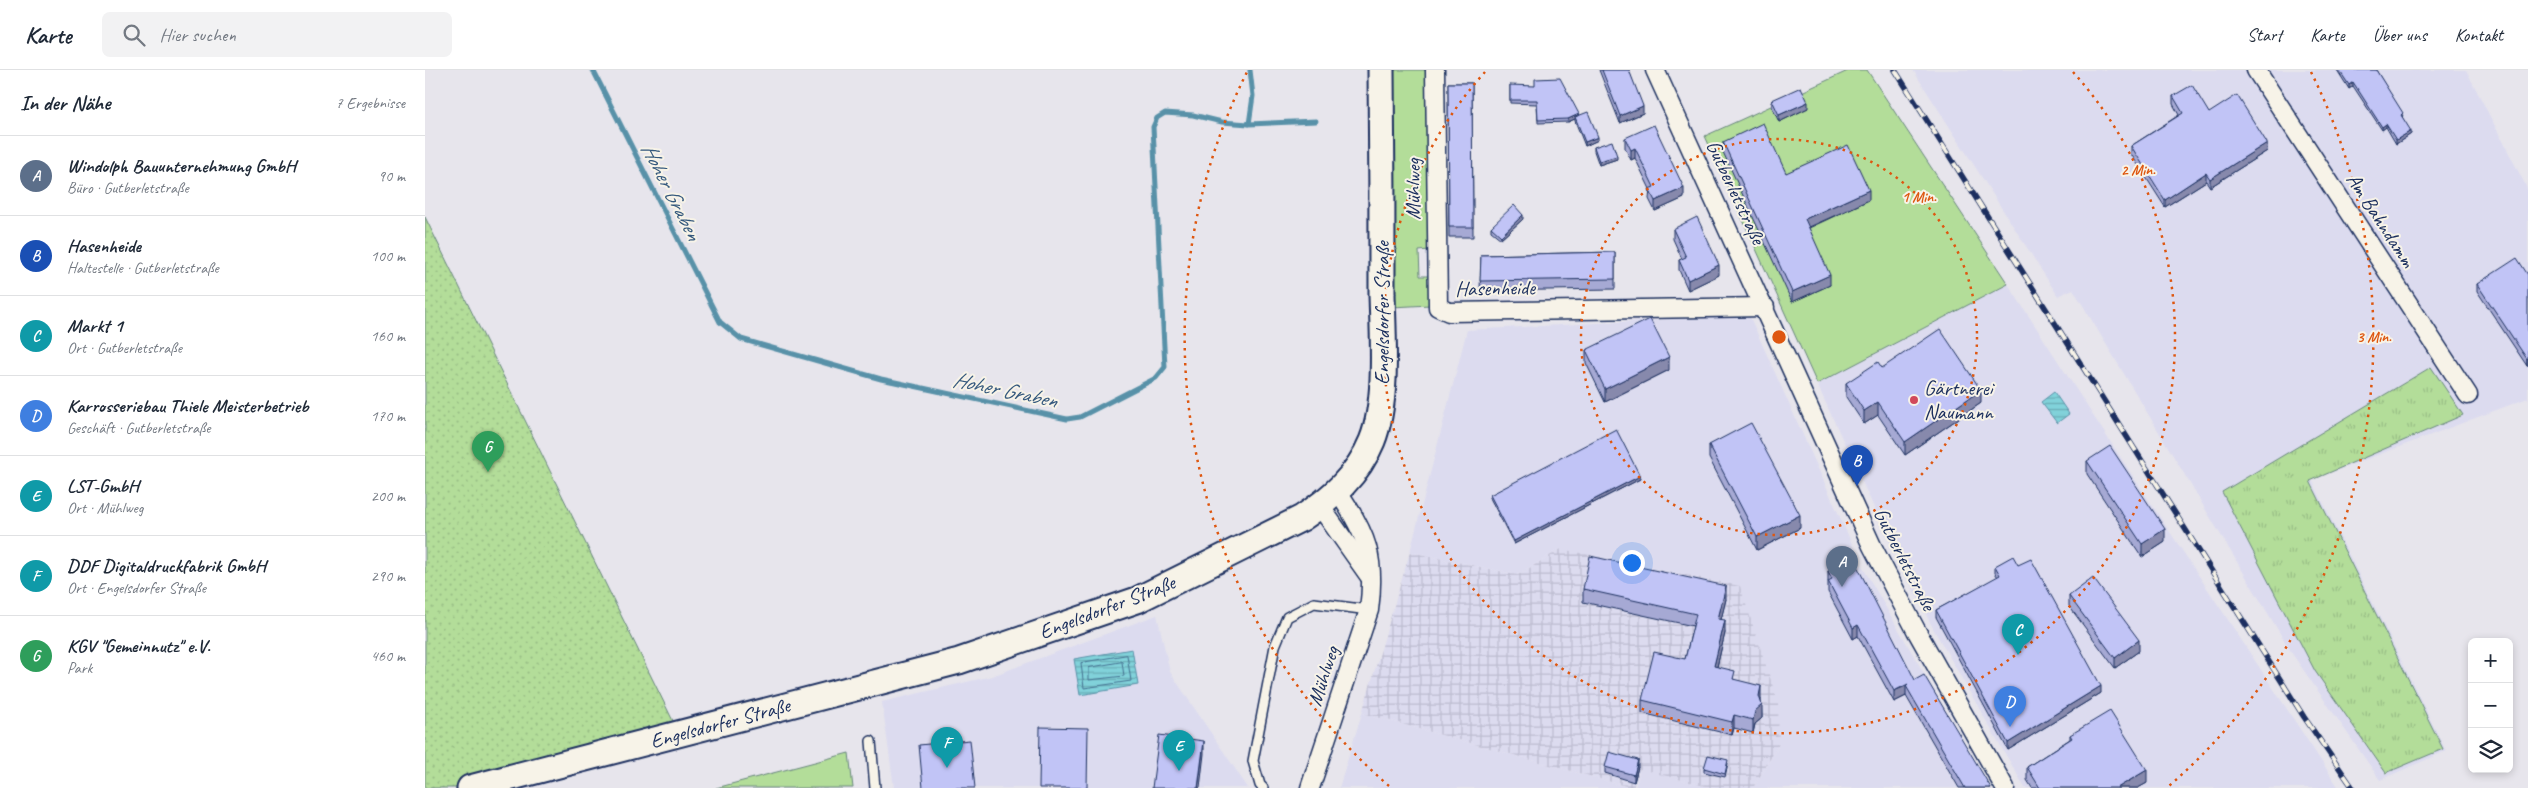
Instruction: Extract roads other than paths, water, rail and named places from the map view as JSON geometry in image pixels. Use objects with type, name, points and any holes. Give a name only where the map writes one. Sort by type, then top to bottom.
[{"type":"main road","name":"Engelsdorfer Straße","points":[[470,788],[959,661],[1137,600],[1302,518],[1329,499],[1364,458],[1373,438],[1381,408],[1383,317],[1381,70]]},
{"type":"street","name":"Mühlweg","points":[[1435,70],[1438,307]]},
{"type":"street","name":"Gutberletstraße","points":[[1655,70],[1765,307],[1872,546],[1916,630],[2005,788]]},
{"type":"street","name":"Am Bahndamm","points":[[2257,70],[2468,395]]},
{"type":"street","name":"Hasenheide","points":[[1438,307],[1449,312],[1765,307]]},
{"type":"street","name":"Mühlweg","points":[[1310,788],[1369,610],[1370,577],[1329,499]]},
{"type":"lane","points":[[1263,788],[1260,785],[1253,762],[1275,646],[1287,617],[1314,603],[1369,610]]},
{"type":"lane","points":[[871,741],[875,788]]},
{"type":"water","points":[[2054,392],[2069,414],[2057,423],[2041,402]]},
{"type":"water","points":[[1132,649],[1138,685],[1080,695],[1074,659]]},
{"type":"waterway","name":"Hoher Graben","points":[[593,70],[720,322],[741,339],[881,379],[1067,419],[1080,417],[1156,378],[1165,367],[1153,127],[1157,118],[1165,113],[1193,115],[1222,122],[1249,124],[1253,96],[1250,70]]},
{"type":"waterway","points":[[1249,124],[1316,121]]},
{"type":"railway","points":[[1895,70],[2304,717],[2353,788]]},
{"type":"place","name":"Gärtnerei Naumann","points":[[1914,400]]},
{"type":"place","name":"KGV \"Gemeinnutz\" e.V.","points":[[488,472]]},
{"type":"place","name":"Hasenheide","points":[[1857,486]]},
{"type":"place","name":"Windolph Bauunternehmung GmbH","points":[[1842,587]]},
{"type":"place","name":"Markt 1","points":[[2018,655]]},
{"type":"place","name":"Karrosseriebau Thiele Meisterbetrieb","points":[[2010,727]]},
{"type":"place","name":"DDF Digitaldruckfabrik GmbH","points":[[947,768]]},
{"type":"place","name":"LST-GmbH","points":[[1179,771]]}]
